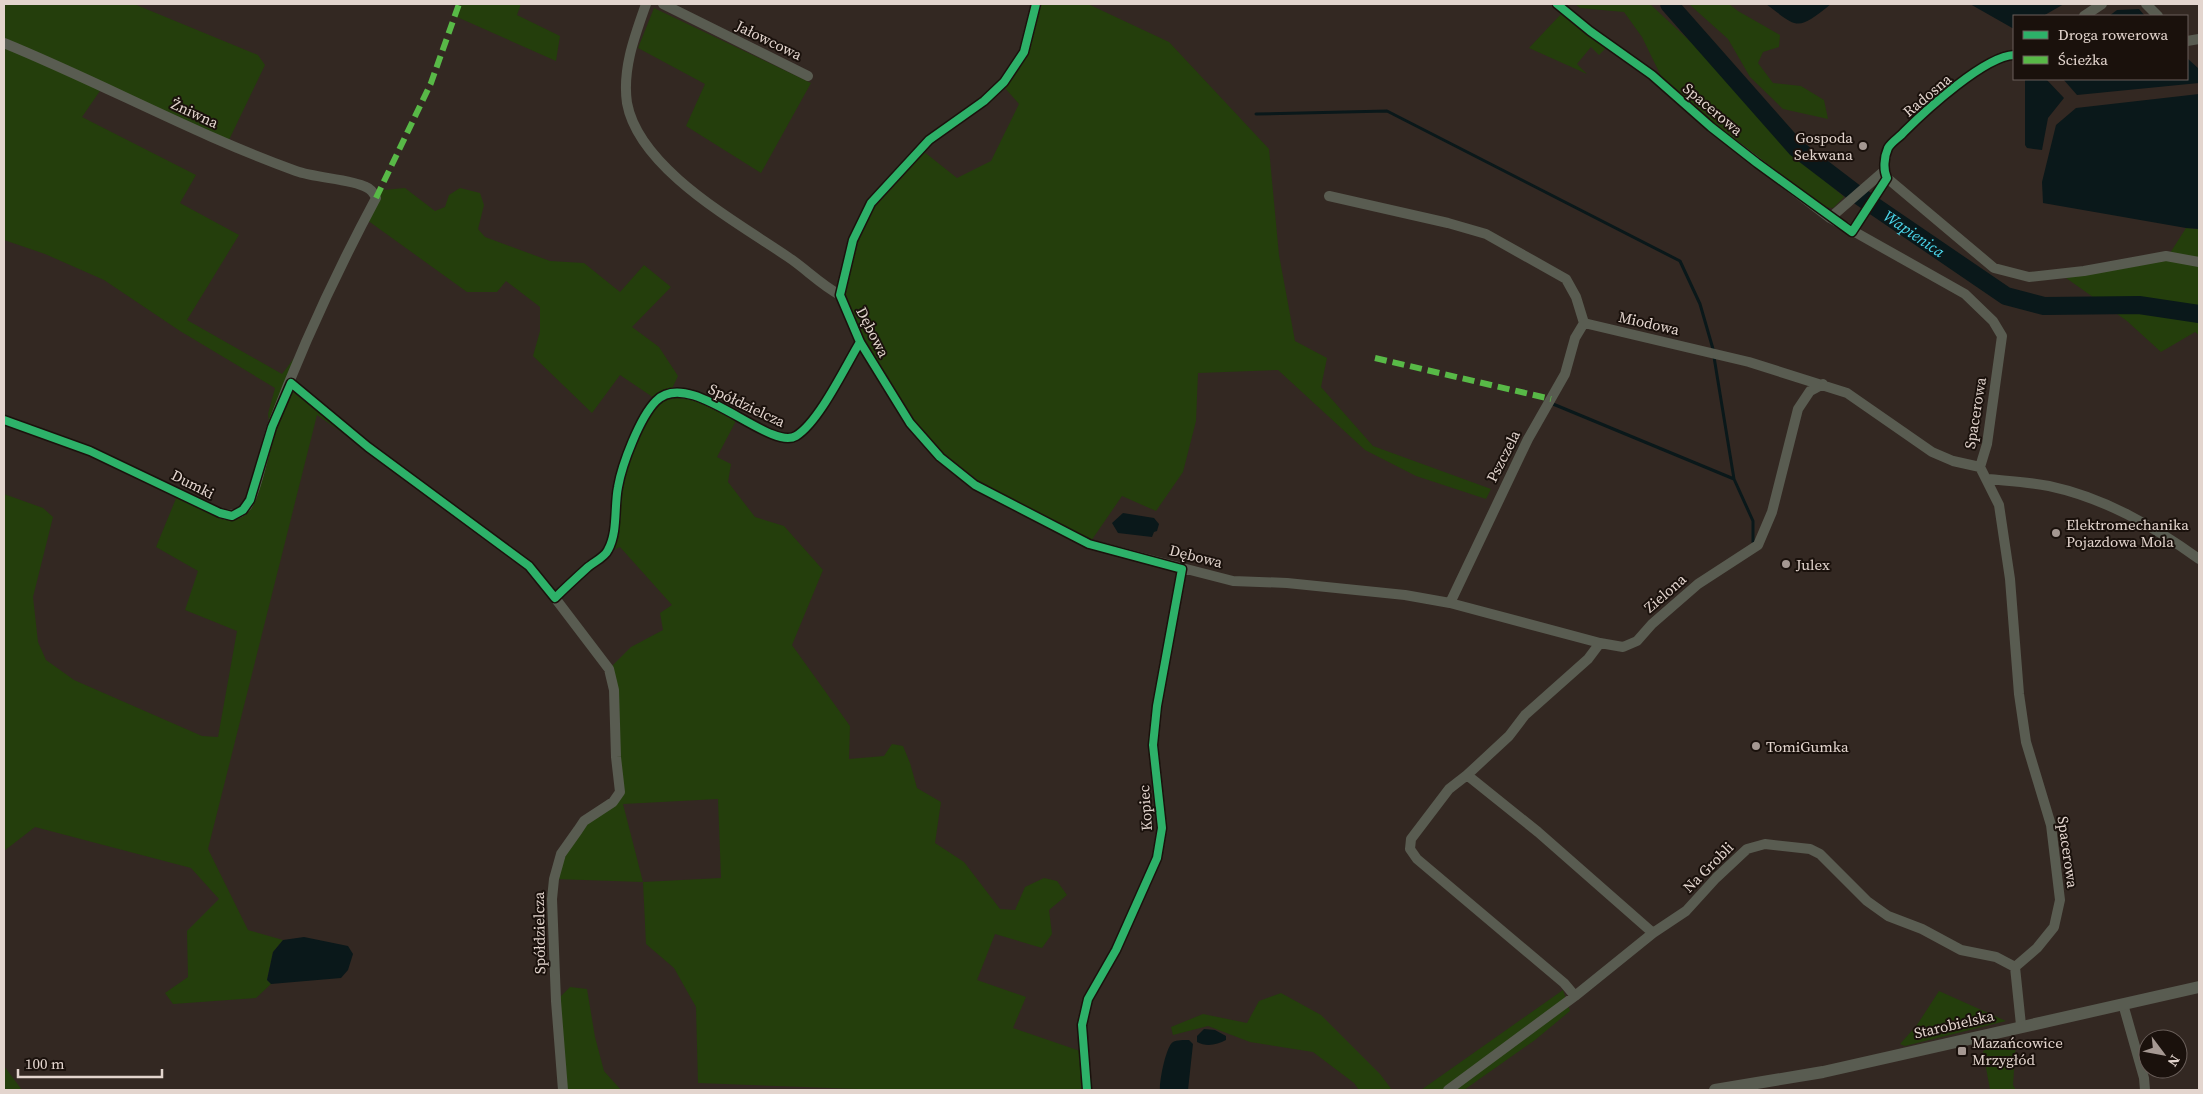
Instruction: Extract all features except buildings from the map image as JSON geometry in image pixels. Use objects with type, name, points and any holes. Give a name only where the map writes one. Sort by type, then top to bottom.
[{"type":"street","points":[[646,4],[632,45],[626,75],[628,104],[636,127],[647,148],[679,180],[840,295]]},
{"type":"street","name":"Jałowcowa","points":[[663,4],[808,76]]},
{"type":"street","name":"Dębowa","points":[[1036,4],[1024,52],[1004,82],[984,100],[929,140],[872,202],[854,240],[840,295],[860,342],[910,423],[940,457],[975,485],[1089,544],[1233,581],[1287,583],[1405,595],[1450,603],[1600,643]]},
{"type":"street","name":"Spacerowa","points":[[1557,4],[1590,31],[1652,75],[1711,127],[1830,218],[1965,294],[1993,321],[2002,336],[1987,444],[1980,467],[2000,505],[2010,578],[2018,694],[2026,742],[2051,825],[2060,900],[2054,927],[2037,948],[2015,967]]},
{"type":"street","points":[[2086,15],[2102,4]]},
{"type":"street","points":[[2146,4],[2157,15]]},
{"type":"street","name":"Żniwna","points":[[4,43],[59,65],[227,144],[301,173],[362,185],[372,191],[376,198]]},
{"type":"street","name":"Radosna","points":[[1884,171],[1888,148],[1931,106],[1988,64],[2005,56],[2013,55]]},
{"type":"street","points":[[1830,218],[1884,171],[1887,178],[1994,268],[2029,277],[2084,271],[2166,256],[2199,262]]},
{"type":"street","points":[[1329,196],[1448,223],[1486,234],[1566,279],[1576,297],[1584,323]]},
{"type":"street","name":"Dumki","points":[[4,420],[90,451],[220,513],[232,516],[238,514],[250,500],[272,427],[328,296],[376,198]]},
{"type":"street","name":"Miodowa","points":[[1584,323],[1749,362],[1823,384],[1847,393],[1932,452],[1953,461],[1980,467]]},
{"type":"street","name":"Pszczela","points":[[1450,603],[1528,439],[1565,374],[1575,338],[1584,323]]},
{"type":"street","name":"Spółdzielcza","points":[[563,1090],[556,1001],[552,899],[554,879],[561,854],[584,821],[613,802],[620,792],[616,757],[614,690],[609,669],[555,598],[589,566],[607,553],[612,542],[618,487],[627,454],[657,400],[670,393],[688,394],[718,405],[780,438],[794,437],[810,425],[860,342]]},
{"type":"street","name":"Zielona","points":[[1600,643],[1623,647],[1637,641],[1652,624],[1698,584],[1758,545],[1772,512],[1798,409],[1810,391],[1823,384]]},
{"type":"street","points":[[1988,479],[2048,486],[2102,502],[2156,529],[2199,559]]},
{"type":"street","name":"Kopiec","points":[[1087,1090],[1082,1025],[1088,999],[1116,950],[1158,851],[1162,828],[1153,745],[1157,706],[1182,569]]},
{"type":"street","points":[[1575,996],[1564,983],[1417,859],[1410,849],[1411,839],[1449,789],[1509,736],[1525,715],[1588,660],[1600,643]]},
{"type":"street","points":[[1467,775],[1538,832],[1653,933]]},
{"type":"street","name":"Na Grobli","points":[[1448,1090],[1575,996],[1653,933],[1686,911],[1716,878],[1747,849],[1765,844],[1810,848],[1820,854],[1866,901],[1888,916],[1922,929],[1961,950],[1996,957],[2015,967]]},
{"type":"street","points":[[2015,967],[2021,1025]]},
{"type":"street","name":"Starobielska","points":[[1715,1090],[1823,1072],[2021,1025],[2199,987]]},
{"type":"street","points":[[2123,1004],[2144,1078],[2145,1090]]},
{"type":"green space","points":[[4,4],[134,4],[258,55],[265,65],[228,142],[4,41]]},
{"type":"green space","points":[[461,4],[521,4],[517,15],[560,36],[556,61],[457,17]]},
{"type":"green space","points":[[1038,4],[1088,4],[1169,42],[1269,149],[1279,255],[1295,341],[1327,358],[1321,387],[1373,446],[1491,489],[1486,499],[1416,476],[1365,450],[1278,370],[1198,373],[1196,421],[1183,472],[1156,511],[1122,496],[1089,544],[975,485],[910,423],[840,295],[856,240],[874,204],[923,151],[957,178],[991,161],[1019,104],[1004,87],[1027,54]]},
{"type":"green space","points":[[1575,4],[1650,4],[1707,57],[1784,145],[1844,197],[1833,208],[1818,206],[1712,124],[1661,76],[1642,37],[1624,12],[1580,8]]},
{"type":"green space","points":[[1689,4],[1729,4],[1780,35],[1779,47],[1763,52],[1758,63],[1773,83],[1801,86],[1824,100],[1828,119],[1783,109],[1750,77],[1728,39]]},
{"type":"green space","points":[[654,8],[811,83],[761,173],[686,126],[705,84],[638,48]]},
{"type":"green space","points":[[1562,13],[1607,47],[1599,55],[1591,47],[1577,64],[1587,74],[1529,48]]},
{"type":"green space","points":[[4,45],[102,88],[82,117],[196,175],[180,203],[239,235],[187,320],[282,374],[295,357],[269,423],[268,414],[275,388],[180,331],[104,280],[45,254],[4,240]]},
{"type":"green space","points":[[405,188],[435,211],[445,207],[449,195],[460,188],[480,193],[484,205],[478,229],[485,237],[550,261],[584,263],[620,292],[644,265],[671,287],[632,327],[659,347],[678,376],[670,393],[688,393],[738,417],[717,457],[731,464],[728,482],[755,517],[784,526],[823,570],[792,645],[850,726],[849,759],[884,756],[892,744],[903,746],[917,788],[941,802],[935,843],[964,862],[1000,909],[1015,910],[1025,887],[1044,878],[1057,881],[1067,895],[1049,910],[1052,934],[1042,948],[995,934],[977,980],[1026,997],[1013,1028],[1083,1052],[1086,1090],[886,1090],[698,1083],[696,1007],[674,968],[646,944],[643,882],[554,879],[578,830],[620,792],[609,669],[631,647],[663,630],[660,613],[672,605],[620,547],[607,553],[627,454],[657,400],[620,375],[592,413],[533,356],[540,331],[540,307],[506,281],[497,292],[467,292],[367,220],[383,190]],"holes":[[[718,799],[721,878],[643,882],[623,804]]]},
{"type":"green space","points":[[2186,228],[2199,229],[2199,335],[2195,332],[2161,352],[2127,321],[2066,278],[2165,261]]},
{"type":"green space","points":[[293,389],[488,534],[317,415],[208,849],[248,930],[283,940],[273,952],[267,980],[271,984],[256,998],[173,1004],[165,993],[188,977],[187,931],[219,899],[191,868],[35,827],[4,851],[4,494],[43,508],[53,517],[33,597],[38,642],[46,660],[74,680],[202,736],[218,737],[237,631],[185,610],[198,571],[156,547],[177,496],[239,516],[274,429]]},
{"type":"green space","points":[[570,987],[587,989],[595,1037],[604,1071],[621,1090],[566,1090],[556,1001]]},
{"type":"green space","points":[[1563,990],[1570,1011],[1535,1040],[1464,1090],[1421,1090]]},
{"type":"green space","points":[[1939,991],[2006,1021],[1905,1046],[1900,1044],[1917,1025]]},
{"type":"green space","points":[[1281,993],[1321,1015],[1380,1074],[1392,1090],[1359,1090],[1354,1083],[1313,1052],[1250,1042],[1208,1026],[1173,1035],[1171,1027],[1203,1014],[1247,1023],[1259,1001]]},
{"type":"green space","points":[[2016,1041],[2013,1085],[2016,1090],[1990,1090],[1983,1051],[1997,1044]]},
{"type":"green space","points":[[4,1066],[22,1090],[4,1090]]},
{"type":"shaded area","points":[[1766,4],[1831,4],[1811,19],[1798,23],[1785,18]]},
{"type":"shaded area","points":[[1970,4],[2064,4],[2045,15],[2013,15],[2013,28]]},
{"type":"shaded area","points":[[2139,9],[2144,15],[2110,15],[2117,10]]},
{"type":"shaded area","points":[[2188,59],[2199,69],[2199,83],[2077,95],[2064,80],[2188,80]]},
{"type":"shaded area","points":[[2025,80],[2047,80],[2064,98],[2048,118],[2042,150],[2027,148],[2025,145]]},
{"type":"shaded area","points":[[2199,94],[2199,229],[2043,203],[2042,182],[2056,125],[2076,108]]},
{"type":"shaded area","points":[[1123,513],[1154,518],[1159,524],[1157,531],[1154,532],[1152,537],[1118,533],[1112,523]]},
{"type":"shaded area","points":[[304,937],[348,946],[353,954],[348,970],[341,978],[271,984],[267,980],[273,952],[283,940]]},
{"type":"shaded area","points":[[1204,1029],[1215,1030],[1226,1036],[1226,1040],[1212,1045],[1197,1042],[1197,1036]]},
{"type":"shaded area","points":[[1189,1040],[1193,1044],[1188,1090],[1160,1090],[1164,1064],[1170,1045],[1176,1041]]},
{"type":"waterway","name":"Wapienica","points":[[1669,4],[1796,148],[1855,193],[2006,296],[2044,306],[2139,305],[2199,314]]},
{"type":"waterway","points":[[1256,114],[1387,111],[1680,261],[1700,304],[1713,349]]},
{"type":"waterway","points":[[1714,357],[1734,479],[1753,521],[1753,542]]},
{"type":"waterway","points":[[1553,404],[1734,479]]},
{"type":"marked path","points":[[376,198],[431,83],[459,4]]},
{"type":"marked path","points":[[1375,358],[1551,399]]},
{"type":"cycle path","points":[[1036,4],[1024,52],[1004,82],[984,101],[929,140],[871,203],[853,240],[840,295],[860,342],[910,423],[940,457],[975,485],[1089,544],[1182,569],[1157,706],[1153,745],[1162,828],[1157,858],[1116,950],[1088,999],[1082,1025],[1087,1090]]},
{"type":"cycle path","points":[[1557,4],[1590,31],[1652,75],[1711,127],[1757,163],[1852,232],[1887,178],[1885,159],[1891,144],[1941,98],[1972,74],[1988,64],[2013,55]]},
{"type":"cycle path","points":[[4,420],[90,451],[220,513],[232,516],[243,510],[250,500],[272,427],[291,383],[368,447],[529,566],[555,598],[608,550],[613,535],[617,495],[623,466],[638,429],[656,401],[671,393],[688,394],[708,401],[768,432],[784,438],[796,436],[814,419],[860,342]]},
{"type":"place","name":"Gospoda Sekwana","points":[[1863,146]]},
{"type":"place","name":"Elektromechanika Pojazdowa Mola","points":[[2056,533]]},
{"type":"place","name":"Julex","points":[[1786,564]]},
{"type":"place","name":"TomiGumka","points":[[1756,746]]},
{"type":"place","name":"Mazańcowice Mrzygłód","points":[[1962,1051]]}]
